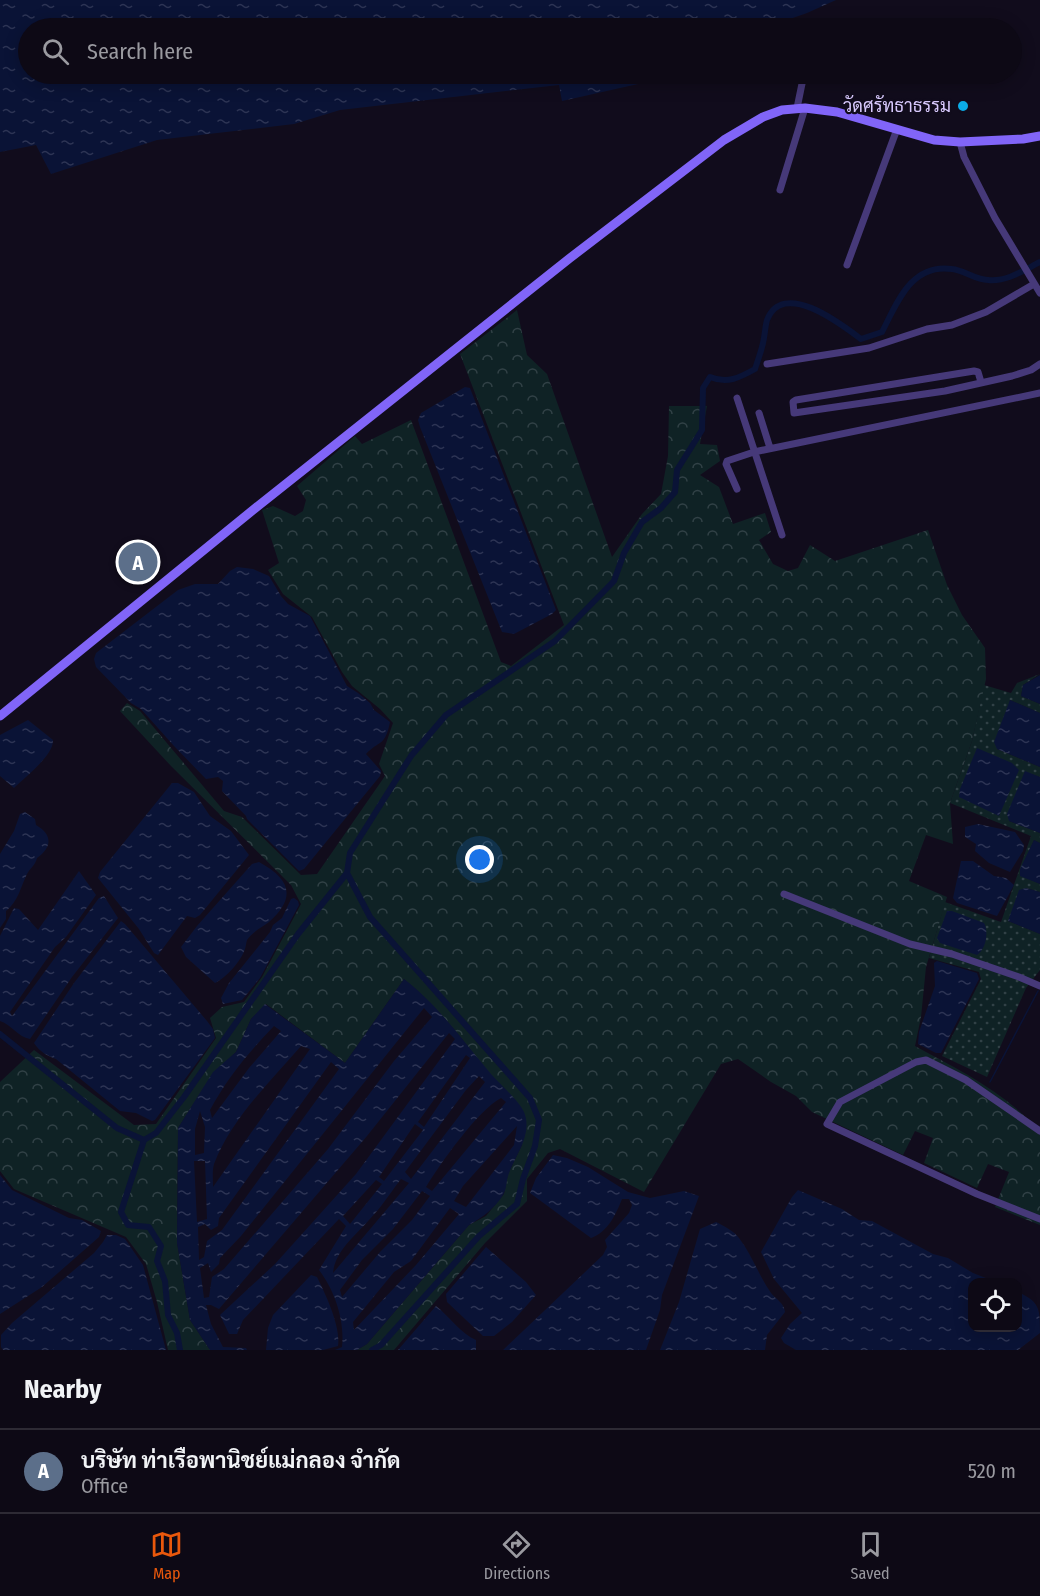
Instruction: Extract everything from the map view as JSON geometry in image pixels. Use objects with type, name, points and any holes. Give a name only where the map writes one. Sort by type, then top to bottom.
[{"type":"street","points":[[780,189],[801,108],[803,84]]},
{"type":"street","points":[[0,716],[253,510],[654,193],[734,134],[763,117],[782,110],[801,108],[837,112],[934,140],[960,142],[1040,136]]},
{"type":"street","points":[[847,265],[897,129]]},
{"type":"street","points":[[960,142],[964,157],[1019,260],[1040,293]]},
{"type":"street","points":[[767,364],[869,348],[927,328],[952,325],[986,312],[1034,283]]},
{"type":"street","points":[[981,382],[978,372],[974,371],[796,400],[793,402],[794,413],[945,391],[1012,376],[1031,370],[1040,364]]},
{"type":"street","points":[[737,489],[726,464],[727,461],[754,452],[1040,393]]},
{"type":"street","points":[[737,398],[782,535]]},
{"type":"street","points":[[759,413],[770,448]]},
{"type":"street","points":[[784,894],[910,944],[952,954],[1040,986]]},
{"type":"street","points":[[1040,1131],[966,1080],[926,1060],[916,1062],[840,1101],[827,1124],[977,1194],[1040,1219]]},
{"type":"green space","points":[[517,310],[527,355],[547,374],[612,557],[642,514],[661,494],[668,456],[669,406],[707,406],[700,444],[717,445],[720,461],[700,475],[719,487],[733,524],[765,513],[771,532],[759,540],[773,564],[788,571],[798,568],[810,545],[835,561],[928,530],[947,585],[962,615],[985,648],[986,679],[972,741],[950,803],[953,844],[926,835],[909,881],[947,897],[926,967],[921,1017],[915,1046],[997,1094],[1040,1132],[1040,1225],[995,1207],[1009,1172],[988,1164],[977,1188],[924,1163],[933,1138],[915,1131],[903,1155],[812,1112],[796,1096],[738,1059],[721,1064],[644,1192],[560,1149],[548,1153],[527,1179],[527,1201],[485,1243],[394,1350],[357,1350],[367,1344],[469,1225],[486,1216],[504,1194],[508,1174],[522,1145],[523,1111],[445,1018],[404,979],[345,1063],[266,1004],[251,1019],[236,1052],[213,1073],[178,1128],[177,1243],[190,1320],[210,1350],[168,1350],[146,1264],[126,1237],[14,1189],[0,1171],[0,1082],[34,1050],[134,1125],[156,1124],[216,1038],[210,1018],[222,1007],[244,1002],[262,977],[301,904],[291,885],[171,766],[120,711],[127,703],[140,711],[224,811],[242,817],[301,875],[317,874],[385,776],[379,764],[393,723],[352,686],[312,617],[283,594],[268,570],[279,563],[262,510],[273,506],[295,516],[303,511],[306,500],[297,486],[355,436],[362,444],[411,420],[501,662],[511,666],[564,625],[460,354]]},
{"type":"green space","points":[[1040,674],[1023,685],[1021,696],[1040,704],[1040,713],[1010,700],[997,749],[1040,767],[1040,777],[1025,772],[1009,821],[1040,833],[1040,843],[1034,840],[1020,875],[1040,884],[1040,892],[1026,888],[1008,921],[1040,934],[1040,970],[1026,988],[987,1077],[942,1056],[981,979],[979,972],[929,958],[945,902],[1001,922],[1031,836],[950,803],[972,741],[984,685],[1011,693],[1017,683]]},
{"type":"water","points":[[0,0],[836,0],[793,18],[18,18],[18,84],[638,84],[562,101],[559,85],[340,110],[294,124],[157,140],[51,174],[36,145],[0,152]]},
{"type":"water","points":[[465,387],[470,388],[556,610],[514,634],[502,632],[418,420],[421,413]]},
{"type":"water","points":[[237,567],[253,569],[269,576],[288,604],[310,616],[347,686],[390,722],[384,739],[366,754],[381,771],[380,776],[304,869],[299,871],[222,791],[223,781],[218,777],[206,779],[141,709],[131,703],[96,667],[94,659],[96,653],[178,590],[195,584],[218,584]]},
{"type":"water","points":[[1040,675],[1040,704],[1021,696],[1023,685]]},
{"type":"water","points":[[1010,700],[1040,713],[1040,767],[997,749],[994,742]]},
{"type":"water","points":[[28,720],[53,740],[52,746],[44,759],[14,788],[0,776],[0,735]]},
{"type":"water","points":[[977,748],[1012,763],[1019,770],[999,816],[959,797],[960,789]]},
{"type":"water","points":[[1025,771],[1040,777],[1040,833],[1009,821],[1007,814]]},
{"type":"water","points":[[172,783],[178,783],[194,792],[210,816],[231,831],[249,855],[200,915],[195,918],[187,916],[158,955],[154,953],[139,929],[98,878],[100,872]]},
{"type":"water","points":[[25,812],[35,819],[36,825],[48,837],[48,845],[27,874],[16,899],[6,911],[6,919],[0,928],[0,854],[14,831],[20,814]]},
{"type":"water","points":[[978,824],[1015,832],[1024,845],[1023,851],[1010,872],[989,863],[975,851],[976,844],[965,837],[965,827]]},
{"type":"water","points":[[1034,840],[1040,843],[1040,884],[1020,876],[1020,869]]},
{"type":"water","points":[[961,861],[973,861],[994,876],[1006,878],[1014,885],[997,916],[957,903],[953,898]]},
{"type":"water","points":[[259,862],[278,875],[283,882],[286,889],[284,904],[269,922],[249,937],[237,964],[215,983],[186,957],[181,947],[252,864]]},
{"type":"water","points":[[79,871],[96,895],[66,937],[55,947],[10,1012],[12,1016],[99,898],[104,896],[118,918],[72,977],[30,1039],[26,1038],[0,1021],[0,936],[14,908],[19,909],[38,930]]},
{"type":"water","points":[[1026,888],[1040,892],[1040,934],[1008,921],[1019,890]]},
{"type":"water","points":[[294,898],[299,905],[260,978],[242,1000],[223,1004],[221,998],[229,983],[270,932],[273,925],[282,918],[291,899]]},
{"type":"water","points":[[947,911],[984,923],[986,940],[983,949],[977,955],[940,943],[937,938]]},
{"type":"water","points":[[121,921],[207,1021],[213,1029],[215,1038],[152,1121],[136,1113],[120,1111],[56,1059],[46,1055],[34,1043],[74,983]]},
{"type":"water","points":[[937,961],[977,973],[979,979],[941,1053],[936,1053],[918,1044],[919,1032],[935,986],[934,963]]},
{"type":"water","points":[[404,979],[440,1012],[524,1112],[525,1136],[509,1173],[504,1193],[492,1208],[469,1225],[367,1344],[357,1350],[335,1350],[342,1347],[343,1337],[338,1307],[319,1270],[346,1226],[339,1219],[243,1320],[237,1334],[229,1334],[220,1315],[275,1264],[356,1174],[455,1039],[449,1033],[367,1136],[219,1309],[206,1305],[211,1324],[223,1347],[246,1348],[247,1350],[210,1350],[190,1320],[177,1243],[178,1128],[213,1072],[236,1052],[251,1019],[265,1004],[345,1063]],"holes":[[[424,1008],[432,1017],[394,1061],[328,1149],[224,1269],[212,1277],[209,1297],[204,1298],[200,1268],[208,1263],[211,1272],[219,1264],[220,1258],[241,1236]],[[274,1026],[281,1031],[249,1068],[212,1118],[210,1110],[217,1098],[231,1076]],[[301,1046],[310,1049],[213,1187],[213,1167],[221,1147],[241,1116]],[[466,1055],[470,1058],[424,1127],[418,1122]],[[331,1062],[339,1069],[222,1230],[207,1241],[204,1257],[199,1260],[198,1227],[205,1224],[211,1230],[218,1226],[219,1218]],[[479,1076],[485,1082],[411,1179],[405,1172]],[[501,1098],[506,1102],[432,1191],[426,1187],[471,1125]],[[200,1111],[205,1127],[204,1153],[195,1155],[195,1129]],[[415,1124],[423,1130],[384,1181],[379,1177]],[[517,1126],[514,1145],[466,1207],[454,1201],[463,1186]],[[194,1161],[205,1161],[207,1219],[197,1222]],[[401,1179],[409,1183],[333,1273],[342,1251]],[[376,1180],[382,1184],[350,1224],[343,1216]],[[422,1191],[430,1196],[412,1220],[380,1252],[342,1297],[340,1290],[362,1260],[393,1229]],[[450,1208],[459,1214],[416,1265],[354,1330],[353,1322],[394,1272],[411,1261]]]},
{"type":"water","points":[[553,1155],[588,1167],[628,1192],[650,1198],[684,1191],[699,1196],[662,1295],[660,1310],[646,1350],[503,1350],[603,1255],[607,1247],[605,1240],[629,1213],[632,1205],[629,1199],[622,1199],[607,1227],[591,1238],[530,1193],[536,1178]]},
{"type":"water","points":[[0,1175],[12,1190],[69,1218],[82,1220],[101,1231],[99,1237],[42,1287],[0,1314]]},
{"type":"water","points":[[798,1190],[842,1209],[859,1220],[872,1221],[933,1254],[948,1258],[986,1278],[968,1278],[968,1332],[1022,1332],[1022,1294],[1031,1299],[1037,1307],[1040,1333],[1018,1350],[796,1350],[784,1343],[781,1338],[790,1324],[802,1313],[774,1279],[761,1252]]},
{"type":"water","points":[[716,1222],[739,1238],[771,1293],[785,1312],[767,1335],[765,1350],[660,1350],[679,1302],[700,1229]]},
{"type":"water","points":[[107,1235],[116,1235],[125,1239],[143,1265],[166,1350],[3,1350],[1,1335],[94,1253]]},
{"type":"water","points":[[486,1247],[526,1282],[536,1295],[512,1322],[494,1336],[483,1336],[447,1302],[446,1294]]},
{"type":"water","points":[[311,1275],[317,1277],[332,1311],[338,1346],[323,1350],[266,1350],[268,1328],[273,1315]]},
{"type":"water","points":[[436,1306],[465,1334],[476,1340],[476,1350],[398,1350]]},
{"type":"waterway","points":[[372,1350],[381,1345],[479,1236],[517,1204],[535,1146],[539,1120],[530,1098],[370,917],[347,873],[350,853],[411,756],[446,715],[555,641],[614,581],[624,553],[642,522],[661,508],[675,492],[677,470],[702,430],[703,388],[710,377],[722,380],[733,379],[755,369],[767,320],[775,308],[786,304],[813,308],[861,339],[882,332],[907,287],[926,272],[952,269],[983,280],[995,280],[1015,275],[1040,262]]},
{"type":"waterway","points":[[0,1034],[117,1128],[144,1140],[156,1133],[184,1097],[298,934],[347,873]]},
{"type":"waterway","points":[[990,1082],[1038,991]]},
{"type":"waterway","points":[[144,1140],[121,1212],[128,1225],[149,1227],[161,1246],[157,1261],[165,1281],[168,1315],[177,1333],[180,1350]]},
{"type":"place","name":"วัดศรัทธาธรรม","points":[[963,106]]},
{"type":"place","name":"บริษัท ท่าเรือพานิชย์แม่กลอง จำกัด","points":[[138,562]]}]
